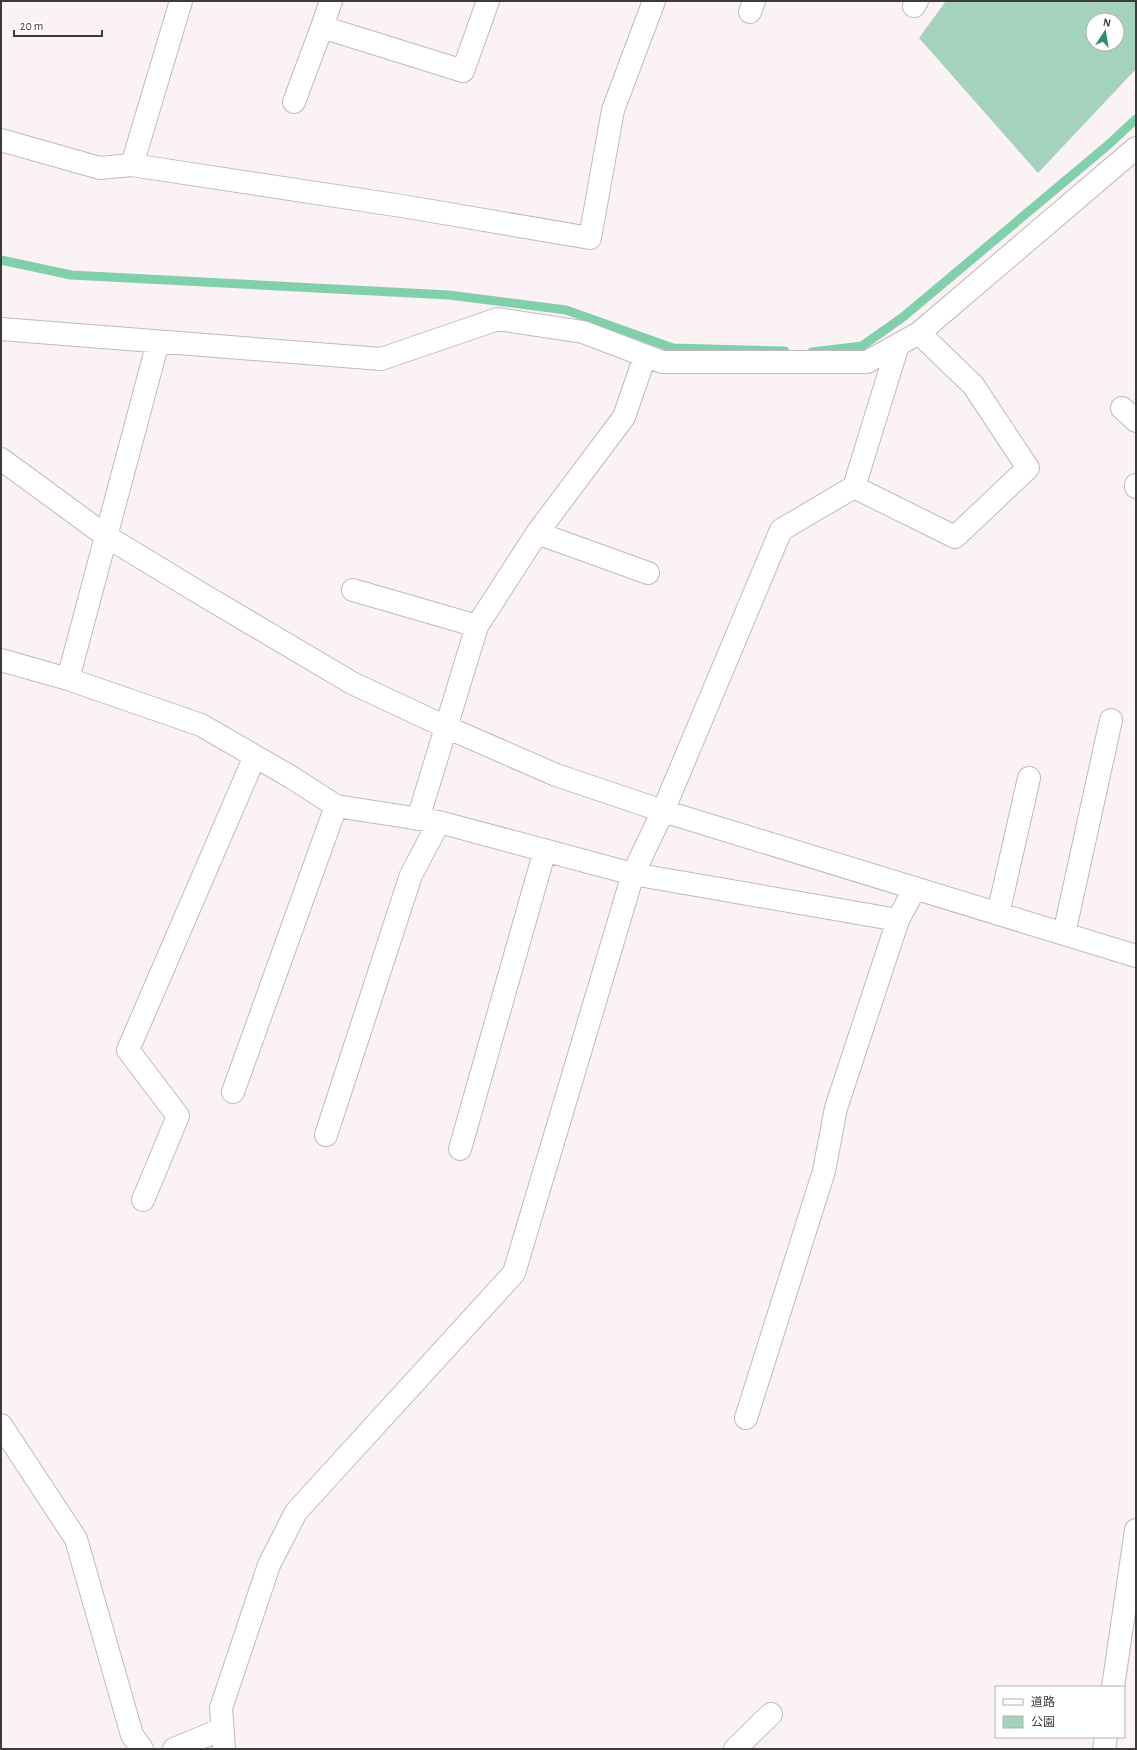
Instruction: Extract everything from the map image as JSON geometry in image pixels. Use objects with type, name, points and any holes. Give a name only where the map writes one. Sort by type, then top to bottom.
[{"type":"street","points":[[132,165],[181,1]]},
{"type":"street","points":[[294,102],[331,1]]},
{"type":"street","points":[[322,27],[462,71],[488,1]]},
{"type":"street","points":[[1,140],[100,168],[132,165],[402,206],[590,238],[613,110],[654,1]]},
{"type":"street","points":[[1,329],[381,359],[498,319],[583,332],[662,362],[867,362],[919,333],[1136,148]]},
{"type":"street","points":[[854,487],[955,537],[1028,468],[973,385],[919,333]]},
{"type":"street","points":[[68,679],[158,342]]},
{"type":"street","points":[[174,1749],[223,1739],[221,1708],[269,1565],[296,1512],[514,1273],[633,874],[663,810],[781,530],[854,487],[898,345]]},
{"type":"street","points":[[326,1135],[428,820],[446,727],[477,626],[537,533],[624,417],[645,356]]},
{"type":"street","points":[[1,459],[106,536],[352,683],[446,727],[556,775],[663,810],[1136,956]]},
{"type":"street","points":[[537,533],[648,573]]},
{"type":"street","points":[[352,590],[477,626]]},
{"type":"street","points":[[1,660],[68,679],[201,725],[291,777],[336,806],[428,820],[633,874],[898,920]]},
{"type":"street","points":[[1064,934],[1111,720]]},
{"type":"street","points":[[143,1200],[178,1116],[128,1050],[255,756]]},
{"type":"street","points":[[998,914],[1029,778]]},
{"type":"street","points":[[233,1092],[336,806]]},
{"type":"street","points":[[460,1149],[545,850]]},
{"type":"street","points":[[746,1418],[824,1171],[836,1108],[898,920],[915,888]]},
{"type":"street","points":[[1,1425],[76,1539],[132,1735],[142,1749]]},
{"type":"street","points":[[1113,1686],[1136,1530]]},
{"type":"street","points":[[735,1749],[771,1714]]},
{"type":"street","points":[[1104,1749],[1106,1738]]},
{"type":"green space","points":[[946,1],[1136,1],[1136,69],[1038,173],[919,38]]},
{"type":"waterway","points":[[812,352],[862,346],[903,317],[1108,145],[1136,119]]},
{"type":"waterway","points":[[1,260],[71,275],[449,295],[566,310],[673,348],[785,351]]}]
